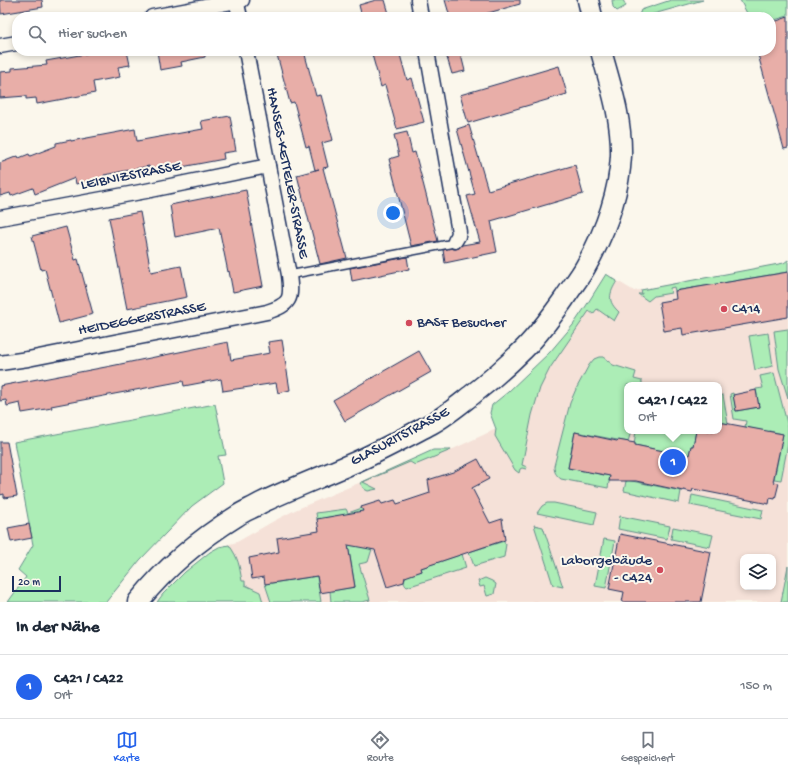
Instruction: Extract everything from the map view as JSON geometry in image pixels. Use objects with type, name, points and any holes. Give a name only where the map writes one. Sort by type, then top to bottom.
[{"type":"main road","points":[[588,0],[591,12]]},
{"type":"main road","name":"GLASURITSTRASSE","points":[[138,602],[168,568],[192,547],[238,515],[285,491],[367,456],[433,422],[457,406],[497,376],[525,348],[550,319],[586,267],[607,219],[614,200],[619,178],[621,142],[619,118],[602,56]]},
{"type":"street","points":[[177,12],[238,0],[239,12]]},
{"type":"street","points":[[418,0],[420,12]]},
{"type":"street","points":[[0,46],[12,44]]},
{"type":"street","name":"HANSES-KETTELER-STRASSE","points":[[247,56],[289,275],[291,288],[288,300]]},
{"type":"street","points":[[428,56],[459,232],[455,241]]},
{"type":"street","name":"LEIBNIZSTRASSE","points":[[0,218],[146,191],[268,166]]},
{"type":"street","name":"HEIDEGGERSTRASSE","points":[[0,363],[28,359],[267,312],[284,305],[288,300]]},
{"type":"lane","points":[[289,275],[449,244],[455,241]]},
{"type":"shaded area","points":[[788,260],[788,602],[157,602],[185,572],[210,552],[219,547],[237,542],[295,510],[433,450],[451,450],[496,429],[508,392],[550,352],[573,325],[606,274],[634,291],[784,263]]},
{"type":"green space","points":[[612,0],[623,0],[626,6],[617,11],[613,7]]},
{"type":"green space","points":[[671,0],[703,0],[661,12],[640,12],[641,10]]},
{"type":"green space","points":[[740,0],[788,0],[788,16],[776,20],[776,12],[746,12]]},
{"type":"green space","points":[[788,260],[788,272],[675,291],[674,287],[670,288],[671,293],[654,296],[648,301],[638,294],[642,294],[641,290],[784,263]]},
{"type":"green space","points":[[606,274],[617,281],[610,297],[612,304],[619,312],[614,321],[597,309],[593,314],[589,311],[550,368],[540,388],[532,415],[522,465],[527,467],[526,469],[520,469],[519,473],[515,470],[495,436],[496,429],[490,413],[492,405],[550,352],[573,325]]},
{"type":"green space","points":[[788,329],[788,398],[779,369],[774,331]]},
{"type":"green space","points":[[768,333],[773,366],[755,370],[749,336]]},
{"type":"green space","points":[[603,357],[613,365],[636,372],[634,379],[642,381],[624,382],[624,434],[630,434],[628,442],[575,432],[568,468],[610,476],[608,488],[561,479],[554,468],[570,403],[589,365],[594,359]]},
{"type":"green space","points":[[774,373],[788,427],[788,444],[781,480],[774,479],[783,434],[745,427],[746,421],[734,419],[730,394],[733,393],[736,411],[759,407],[756,389],[763,388],[760,376]]},
{"type":"green space","points":[[723,395],[728,424],[722,423]]},
{"type":"green space","points":[[215,404],[226,455],[218,456],[223,483],[192,506],[140,560],[106,602],[8,602],[26,577],[18,570],[33,545],[14,442]]},
{"type":"green space","points":[[636,434],[695,434],[693,446],[691,446],[689,455],[687,456],[634,444]]},
{"type":"green space","points":[[433,450],[451,450],[415,465],[410,462],[363,482],[377,489],[368,491],[364,489],[360,483]]},
{"type":"green space","points":[[627,480],[681,491],[679,503],[624,491]]},
{"type":"green space","points":[[692,495],[763,510],[761,519],[690,505]]},
{"type":"green space","points":[[547,503],[554,503],[597,512],[594,525],[537,513],[542,506]]},
{"type":"green space","points":[[362,508],[372,549],[368,562],[359,564],[370,600],[362,602],[331,602],[330,591],[355,587],[343,515],[317,519],[316,513],[346,509],[348,513]]},
{"type":"green space","points":[[620,516],[670,526],[667,539],[618,529]]},
{"type":"green space","points":[[534,525],[543,527],[563,587],[553,585]]},
{"type":"green space","points":[[673,527],[713,535],[710,547],[671,539]]},
{"type":"green space","points":[[604,539],[615,541],[606,588],[595,586]]},
{"type":"green space","points":[[504,541],[506,544],[504,557],[474,566],[469,552]]},
{"type":"green space","points":[[229,545],[237,558],[242,581],[245,581],[245,585],[260,592],[263,602],[157,602],[185,572],[210,552],[219,547]]},
{"type":"green space","points":[[462,554],[466,568],[407,587],[405,585],[405,576],[422,571],[421,568]]},
{"type":"green space","points":[[788,566],[788,602],[781,602]]},
{"type":"green space","points":[[317,576],[321,602],[271,602],[265,584]]},
{"type":"green space","points":[[485,578],[496,584],[494,594],[487,596],[484,586],[480,587],[478,581]]},
{"type":"building","points":[[0,0],[42,0],[43,7],[1,14]]},
{"type":"building","points":[[376,0],[385,0],[389,12],[361,12],[359,5]]},
{"type":"building","points":[[445,0],[520,0],[520,4],[492,12],[449,12]]},
{"type":"building","points":[[788,17],[788,148],[784,149],[758,56],[776,56],[776,21]]},
{"type":"building","points":[[74,56],[128,56],[130,65],[118,67],[120,77],[93,82],[95,93],[37,104],[36,98],[26,99],[26,96],[0,98],[0,72],[12,71],[12,68],[47,65],[46,61]]},
{"type":"building","points":[[158,56],[205,56],[181,62],[182,66],[160,70]]},
{"type":"building","points":[[277,56],[305,56],[316,96],[321,95],[333,140],[322,143],[328,167],[323,168],[347,258],[320,264],[297,175],[319,169],[315,170],[309,146],[306,147],[294,102],[290,103]]},
{"type":"building","points":[[372,56],[400,56],[407,80],[412,78],[424,122],[397,129],[385,85],[381,87]]},
{"type":"building","points":[[447,56],[461,56],[465,71],[452,74]]},
{"type":"building","points":[[559,66],[567,94],[468,123],[460,95]]},
{"type":"building","points":[[230,116],[236,151],[223,153],[224,159],[150,173],[149,166],[104,175],[104,178],[76,184],[75,178],[35,194],[33,188],[11,196],[10,193],[0,196],[0,163],[18,156],[19,158],[29,154],[30,156],[56,146],[56,143],[135,129],[137,141],[203,129],[201,121]]},
{"type":"building","points":[[469,125],[488,190],[575,165],[583,194],[491,221],[497,252],[445,263],[443,250],[451,248],[455,249],[462,245],[480,242],[467,196],[475,194],[457,129]]},
{"type":"building","points":[[407,132],[412,153],[415,152],[438,241],[411,246],[389,159],[399,156],[394,135]]},
{"type":"building","points":[[246,190],[263,286],[233,292],[219,228],[175,237],[170,205]]},
{"type":"building","points":[[140,212],[151,272],[181,266],[187,297],[127,309],[109,218]]},
{"type":"building","points":[[66,227],[75,260],[78,259],[93,314],[59,323],[45,269],[41,270],[32,236]]},
{"type":"building","points":[[407,257],[409,269],[352,281],[350,268]]},
{"type":"building","name":"C414","points":[[788,272],[788,317],[683,335],[682,328],[664,331],[659,302],[676,299],[675,291]]},
{"type":"building","points":[[282,340],[290,390],[278,393],[276,383],[223,391],[221,379],[184,386],[183,381],[51,406],[52,408],[22,413],[20,403],[7,406],[6,400],[0,401],[0,386],[111,366],[228,342],[231,360],[270,353],[268,342]]},
{"type":"building","points":[[419,351],[431,372],[345,421],[333,400]]},
{"type":"building","points":[[756,390],[759,407],[736,411],[733,395]]},
{"type":"building","points":[[722,423],[783,434],[773,482],[779,483],[775,499],[770,498],[769,504],[693,489],[692,492],[636,481],[609,481],[610,476],[568,468],[575,432],[617,441],[635,443],[635,445],[687,456],[689,455],[691,446],[693,446],[695,434],[722,434]]},
{"type":"building","points":[[0,442],[7,442],[17,496],[4,498],[4,494],[0,495]]},
{"type":"building","points":[[478,459],[489,479],[472,488],[490,523],[502,519],[505,540],[421,568],[422,571],[405,577],[404,582],[387,587],[375,550],[348,545],[355,587],[320,593],[317,576],[265,584],[264,577],[252,579],[249,558],[279,552],[277,538],[319,531],[317,519],[363,511],[361,507],[380,501],[382,504],[395,500],[397,504],[430,493],[428,480],[453,472]]},
{"type":"building","points":[[29,524],[32,538],[11,542],[8,528]]},
{"type":"building","name":"Laborgebäude - C424","points":[[620,534],[711,552],[701,602],[622,602],[624,592],[609,589]]},
{"type":"place","name":"C414","points":[[724,309]]},
{"type":"place","name":"BASF Besucher","points":[[409,323]]},
{"type":"place","name":"C421 / C422","points":[[673,462]]},
{"type":"place","name":"Laborgebäude - C424","points":[[660,570]]}]
